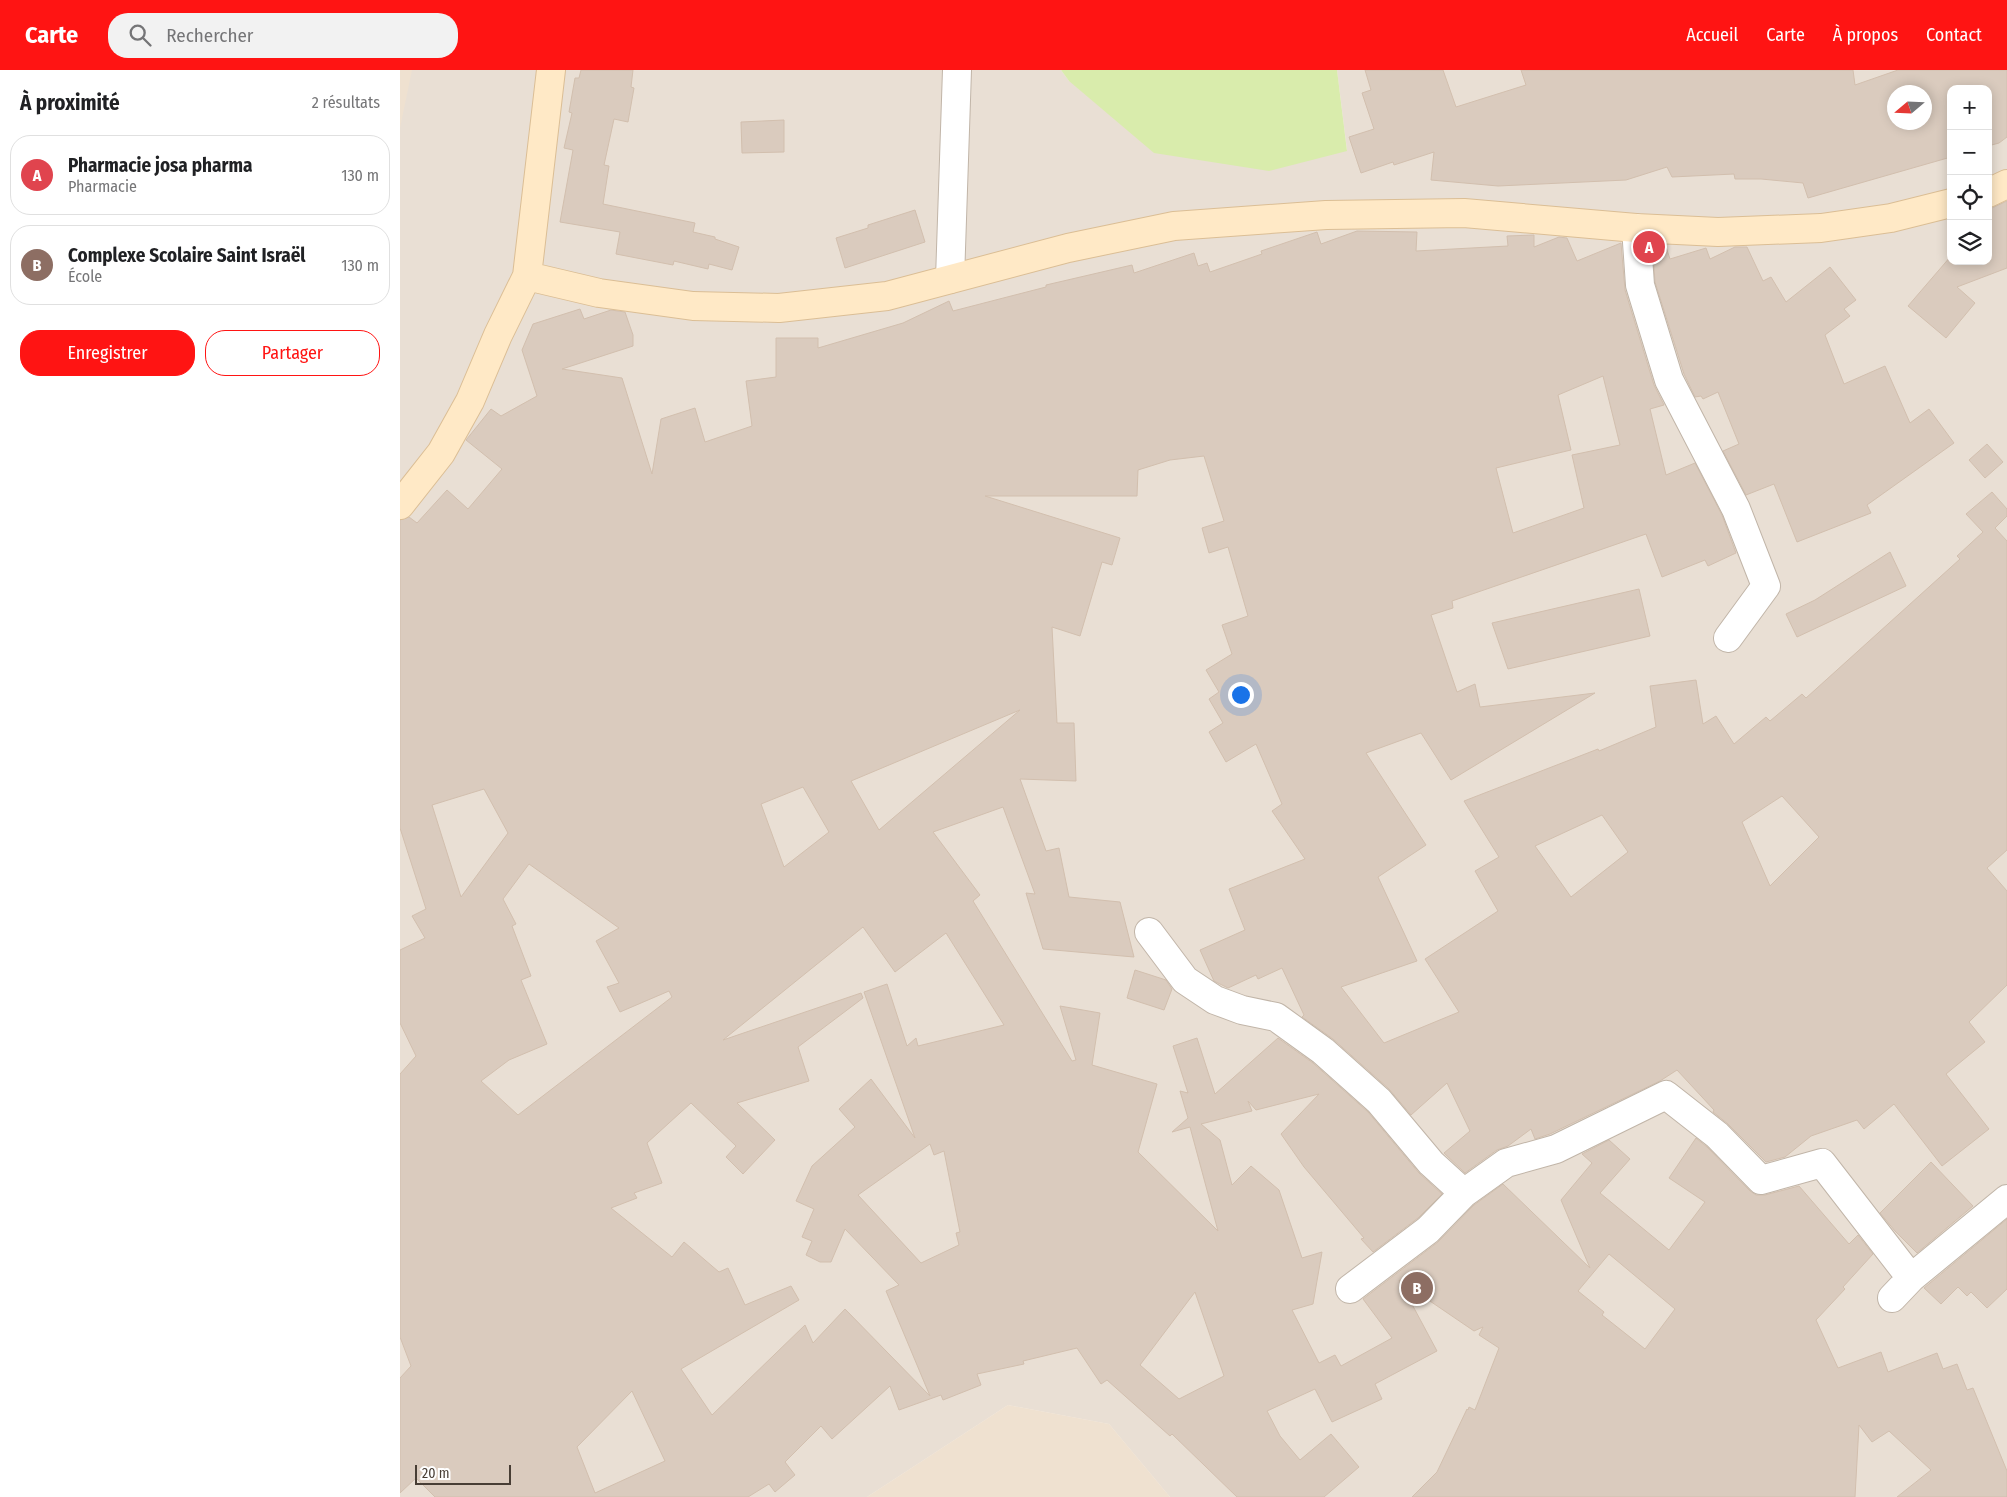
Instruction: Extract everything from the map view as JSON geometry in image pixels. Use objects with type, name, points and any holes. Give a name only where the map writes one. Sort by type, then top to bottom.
[{"type":"street","points":[[400,504],[441,454],[466,408],[526,276],[551,70]]},
{"type":"street","points":[[950,279],[956,70]]},
{"type":"street","points":[[1992,191],[2007,184]]},
{"type":"street","points":[[526,276],[599,293],[692,306],[779,308],[887,296],[1068,248],[1174,226],[1326,215],[1464,213],[1636,228],[1718,232],[1821,228],[1891,218],[1947,204]]},
{"type":"street","points":[[1636,228],[1640,285],[1669,380],[1702,440],[1736,509],[1766,586],[1728,638]]},
{"type":"street","points":[[1148,932],[1185,980],[1215,1000],[1242,1010],[1276,1017],[1323,1051],[1379,1101],[1431,1163],[1464,1193]]},
{"type":"street","points":[[1350,1289],[1428,1230],[1464,1193],[1506,1163],[1556,1148],[1666,1095],[1717,1135],[1761,1180],[1822,1163],[1911,1278]]},
{"type":"street","points":[[1892,1298],[1911,1278],[2007,1199]]},
{"type":"shaded area","points":[[400,70],[1061,70],[1069,81],[1347,150],[1337,70],[2007,70],[2007,1497],[1170,1497],[1109,1424],[1008,1405],[867,1497],[400,1497]]},
{"type":"shaded area","points":[[400,70],[412,70],[400,128]]},
{"type":"shaded area","points":[[1008,1405],[1109,1424],[1170,1497],[867,1497]]},
{"type":"green space","points":[[1061,70],[1337,70],[1347,151],[1269,171],[1154,153],[1069,81]]},
{"type":"building","points":[[581,70],[633,70],[631,87],[634,88],[628,122],[614,119],[604,165],[609,166],[603,204],[695,223],[693,232],[715,237],[715,239],[739,247],[732,270],[709,264],[708,269],[674,261],[673,265],[616,254],[620,232],[560,222],[573,150],[564,148],[572,113],[569,112],[575,78],[579,78]]},
{"type":"building","points":[[1365,70],[1443,70],[1456,107],[1526,85],[1521,70],[1853,70],[1855,85],[1898,70],[2007,70],[2007,137],[1999,143],[1992,145],[1992,85],[1947,85],[1947,158],[1808,198],[1803,183],[1761,179],[1735,179],[1734,174],[1672,177],[1667,167],[1626,180],[1498,186],[1431,180],[1434,152],[1394,165],[1393,162],[1361,173],[1349,137],[1374,129],[1362,93],[1371,90]]},
{"type":"building","points":[[784,120],[784,152],[742,153],[741,122]]},
{"type":"building","points":[[2007,201],[2007,268],[1957,287],[1975,303],[1946,338],[1908,306],[1947,261],[1947,265],[1992,265],[1992,208]]},
{"type":"building","points":[[915,210],[925,242],[845,268],[836,238],[868,228],[868,225]]},
{"type":"building","points":[[1357,231],[1417,232],[1416,251],[1508,246],[1507,236],[1534,235],[1534,247],[1559,237],[1567,238],[1577,261],[1621,243],[1625,290],[1654,385],[1664,405],[1650,409],[1666,475],[1695,463],[1722,515],[1736,553],[1708,566],[1705,560],[1662,577],[1646,534],[1452,601],[1453,608],[1431,615],[1457,692],[1475,684],[1480,707],[1595,693],[1451,780],[1421,733],[1366,753],[1426,845],[1378,877],[1417,961],[1341,987],[1384,1043],[1459,1012],[1425,959],[1498,911],[1475,871],[1499,857],[1464,801],[1598,749],[1599,751],[1656,727],[1650,686],[1696,680],[1703,724],[1716,716],[1734,744],[1766,717],[1770,721],[1802,694],[1806,698],[1960,559],[1957,556],[1983,532],[1966,514],[1992,492],[2007,509],[2007,516],[1995,528],[2007,541],[2007,850],[1987,868],[2007,891],[2007,985],[1969,1022],[1985,1042],[1946,1074],[1989,1129],[1942,1166],[1894,1104],[1864,1129],[1857,1120],[1811,1136],[1785,1157],[1766,1162],[1728,1124],[1713,1112],[1714,1110],[1677,1070],[1660,1081],[1550,1134],[1535,1139],[1531,1129],[1465,1173],[1444,1153],[1470,1131],[1447,1083],[1411,1115],[1389,1089],[1333,1039],[1302,1017],[1304,1015],[1282,968],[1258,979],[1256,975],[1228,988],[1214,981],[1200,950],[1245,930],[1229,889],[1305,859],[1272,811],[1282,804],[1256,744],[1226,762],[1209,732],[1223,723],[1209,699],[1219,692],[1206,670],[1232,654],[1222,625],[1248,616],[1228,547],[1209,553],[1202,528],[1224,521],[1204,456],[1170,460],[1138,470],[1137,496],[985,496],[1120,538],[1112,565],[1102,562],[1080,636],[1052,627],[1057,723],[1074,723],[1076,781],[1020,779],[1046,851],[1059,848],[1069,897],[1120,902],[1134,957],[1043,949],[1026,893],[1035,894],[1003,807],[933,832],[980,895],[973,901],[1072,1061],[1076,1060],[1060,1006],[1100,1013],[1092,1065],[1157,1084],[1138,1152],[1218,1231],[1190,1127],[1172,1132],[1188,1118],[1180,1091],[1188,1093],[1173,1046],[1197,1038],[1215,1094],[1278,1038],[1313,1063],[1368,1112],[1419,1173],[1442,1194],[1418,1218],[1373,1252],[1361,1239],[1364,1238],[1304,1167],[1281,1134],[1319,1094],[1256,1110],[1248,1101],[1252,1111],[1201,1124],[1220,1140],[1232,1185],[1251,1166],[1279,1190],[1302,1258],[1322,1252],[1313,1304],[1292,1310],[1319,1363],[1335,1355],[1341,1366],[1392,1338],[1363,1299],[1438,1242],[1474,1205],[1503,1184],[1590,1268],[1561,1200],[1592,1163],[1582,1154],[1609,1140],[1630,1159],[1600,1193],[1669,1250],[1705,1202],[1669,1178],[1696,1138],[1756,1195],[1765,1195],[1799,1186],[1849,1244],[1858,1235],[1873,1254],[1843,1287],[1845,1289],[1816,1320],[1838,1368],[1881,1352],[1888,1372],[1937,1353],[1943,1369],[1957,1364],[1967,1390],[1973,1388],[2007,1471],[2007,1497],[1897,1497],[1931,1470],[1889,1431],[1872,1442],[1859,1425],[1855,1497],[1412,1497],[1437,1472],[1467,1409],[1469,1407],[1475,1410],[1499,1348],[1479,1335],[1483,1327],[1474,1331],[1399,1280],[1437,1351],[1375,1384],[1382,1399],[1332,1422],[1315,1389],[1267,1411],[1280,1436],[1300,1460],[1331,1434],[1359,1467],[1324,1497],[1237,1497],[1172,1434],[1170,1436],[1107,1380],[1101,1384],[1077,1348],[1023,1361],[1024,1364],[977,1374],[981,1385],[943,1400],[941,1395],[899,1410],[890,1386],[832,1439],[821,1426],[785,1462],[795,1475],[775,1492],[769,1484],[748,1497],[435,1497],[416,1478],[400,1493],[400,1378],[411,1366],[400,1337],[400,1074],[416,1056],[400,1023],[400,950],[425,938],[412,916],[426,909],[400,828],[400,520],[409,517],[417,523],[447,490],[468,509],[502,469],[466,440],[491,409],[501,416],[537,396],[522,350],[533,324],[580,309],[584,319],[611,310],[625,312],[633,335],[633,346],[562,369],[622,378],[652,474],[661,419],[695,408],[705,442],[752,426],[746,381],[776,377],[776,338],[818,338],[818,348],[903,323],[949,301],[953,311],[1046,287],[1046,285],[1132,265],[1134,273],[1194,253],[1198,266],[1207,263],[1210,272],[1262,254],[1261,251],[1317,232],[1321,244]],"holes":[[[1603,376],[1620,445],[1572,455],[1584,508],[1513,533],[1496,468],[1571,450],[1558,395]],[[1020,710],[879,830],[851,781]],[[803,787],[829,832],[784,867],[761,804]],[[484,789],[508,833],[461,897],[432,805]],[[1782,796],[1819,837],[1770,886],[1742,822]],[[1602,815],[1628,852],[1571,897],[1535,846]],[[529,864],[619,928],[596,941],[619,983],[607,987],[620,1012],[669,991],[672,997],[518,1115],[481,1081],[509,1060],[547,1044],[521,980],[531,976],[512,926],[516,924],[503,899]],[[863,927],[895,972],[946,933],[1004,1025],[918,1046],[916,1038],[907,1046],[887,984],[864,992],[915,1138],[871,1079],[839,1109],[855,1127],[812,1166],[796,1201],[814,1209],[802,1237],[812,1241],[806,1255],[820,1262],[831,1262],[845,1229],[899,1285],[886,1291],[930,1396],[845,1309],[813,1343],[805,1325],[712,1415],[681,1369],[799,1300],[791,1286],[745,1305],[728,1268],[719,1272],[684,1242],[672,1257],[611,1208],[637,1198],[634,1193],[662,1183],[647,1143],[691,1103],[736,1146],[726,1157],[743,1174],[775,1140],[737,1103],[809,1081],[798,1047],[863,998],[861,993],[723,1040]],[[930,1144],[934,1155],[944,1151],[960,1232],[956,1233],[959,1245],[921,1263],[858,1195]],[[1609,1254],[1675,1309],[1645,1349],[1602,1315],[1604,1312],[1578,1291]],[[1195,1292],[1224,1376],[1179,1399],[1140,1365]],[[632,1391],[665,1461],[595,1493],[577,1447]]]},
{"type":"building","points":[[1666,247],[1670,259],[1706,248],[1710,259],[1735,247],[1747,247],[1763,281],[1771,277],[1786,302],[1830,267],[1856,300],[1844,309],[1850,316],[1825,335],[1844,384],[1885,366],[1910,423],[1929,409],[1954,443],[1867,505],[1871,513],[1797,542],[1774,484],[1746,495],[1723,451],[1739,444],[1718,392],[1703,399],[1701,396],[1695,397],[1684,374],[1655,282],[1653,251]]},
{"type":"building","points":[[1987,444],[2003,462],[1985,478],[1969,460]]},
{"type":"building","points":[[1890,552],[1906,586],[1797,637],[1786,614],[1815,600]]},
{"type":"building","points":[[1639,589],[1650,636],[1508,669],[1492,623]]},
{"type":"building","points":[[1135,970],[1166,980],[1172,989],[1164,1010],[1127,998]]},
{"type":"building","points":[[1931,1162],[1973,1206],[1917,1253],[1880,1213]]},
{"type":"building","points":[[2007,1219],[2007,1289],[1987,1308],[1971,1292],[1967,1296],[1958,1287],[1941,1304],[1924,1288]]},
{"type":"place","name":"Pharmacie josa pharma","points":[[1649,247]]},
{"type":"place","name":"Complexe Scolaire Saint Israël","points":[[1417,1288]]}]
